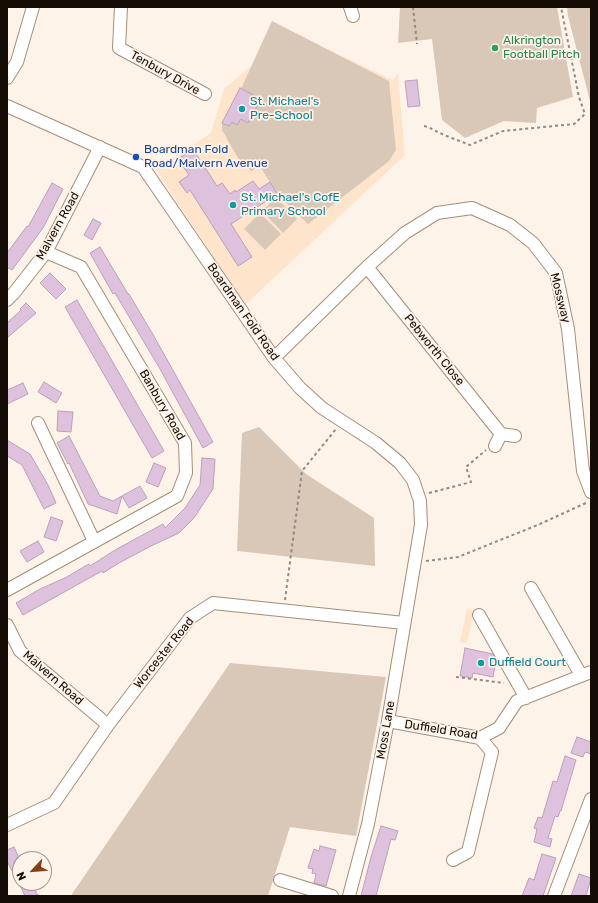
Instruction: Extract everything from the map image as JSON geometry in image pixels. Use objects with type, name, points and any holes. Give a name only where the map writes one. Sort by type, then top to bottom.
[{"type":"street","points":[[7,78],[17,62],[33,7]]},
{"type":"street","name":"Tenbury Drive","points":[[121,7],[119,48],[204,94]]},
{"type":"street","name":"Boardman Fold Road","points":[[7,106],[143,167],[274,358],[300,388],[322,408],[376,443],[400,463],[413,480],[420,500],[421,525],[414,562]]},
{"type":"street","name":"Malvern Road","points":[[7,300],[46,252],[100,147]]},
{"type":"street","name":"Mossway","points":[[274,358],[367,267],[405,233],[437,213],[472,208],[510,225],[533,244],[556,273],[568,329],[583,471],[591,492]]},
{"type":"street","name":"Banbury Road","points":[[7,590],[177,496],[186,473],[185,443],[81,267],[46,252]]},
{"type":"street","name":"Pebworth Close","points":[[367,267],[501,434]]},
{"type":"street","points":[[38,423],[94,541]]},
{"type":"street","points":[[495,446],[501,434],[516,436]]},
{"type":"street","name":"Moss Lane","points":[[349,896],[368,824],[388,721],[414,562]]},
{"type":"street","points":[[531,588],[586,673]]},
{"type":"street","name":"Worcester Road","points":[[7,825],[54,803],[108,725],[190,618],[213,603],[404,623]]},
{"type":"street","points":[[479,616],[526,698]]},
{"type":"street","name":"Malvern Road","points":[[7,625],[20,651],[108,725]]},
{"type":"street","name":"Duffield Road","points":[[388,721],[480,738],[499,728],[517,701],[586,673]]},
{"type":"street","points":[[453,860],[468,852],[492,752],[480,738]]},
{"type":"street","points":[[554,896],[591,799]]},
{"type":"street","points":[[280,880],[332,896]]},
{"type":"path","points":[[413,7],[417,44]]},
{"type":"path","points":[[424,126],[470,145],[503,131],[574,124],[585,114],[579,97],[562,7]]},
{"type":"path","points":[[290,611],[291,604],[285,603],[302,471],[342,422]]},
{"type":"path","points":[[418,495],[471,482],[466,467],[489,448],[495,446]]},
{"type":"path","points":[[414,562],[458,557],[540,524],[591,500]]},
{"type":"path","points":[[456,677],[518,684]]},
{"type":"shaded area","points":[[400,7],[557,7],[573,97],[537,108],[536,123],[504,121],[465,138],[442,120],[432,39],[398,43]]},
{"type":"shaded area","points":[[567,7],[590,7],[591,105],[568,16]]},
{"type":"shaded area","points":[[272,21],[393,80],[398,73],[405,155],[245,305],[156,170],[211,133],[224,89],[252,65]]},
{"type":"shaded area","points":[[272,21],[389,81],[396,150],[389,161],[308,224],[277,194],[260,166],[251,171],[244,163],[241,163],[222,130],[222,123],[229,126],[232,122],[237,125],[241,119],[248,123],[241,89]]},
{"type":"shaded area","points":[[276,197],[297,219],[283,233],[262,211]]},
{"type":"shaded area","points":[[260,213],[281,234],[265,250],[244,229]]},
{"type":"shaded area","points":[[259,427],[306,474],[374,518],[375,566],[237,551],[242,433]]},
{"type":"shaded area","points":[[467,609],[474,611],[467,643],[460,642]]},
{"type":"shaded area","points":[[230,663],[386,677],[356,836],[290,827],[268,896],[73,896],[72,894]]},
{"type":"building","points":[[417,80],[420,106],[408,107],[405,81]]},
{"type":"building","name":"St. Michael's Pre-School","points":[[240,88],[261,99],[248,123],[241,119],[237,125],[232,122],[229,126],[222,123]]},
{"type":"building","name":"St. Michael's CofE Primary School","points":[[193,149],[217,186],[222,183],[230,194],[235,190],[236,192],[253,181],[259,189],[270,182],[277,194],[231,224],[252,257],[238,266],[190,190],[187,193],[179,182],[189,175],[178,159]]},
{"type":"building","points":[[52,183],[63,189],[43,228],[12,270],[7,267],[7,253],[27,226],[28,227]]},
{"type":"building","points":[[93,219],[101,223],[92,240],[84,235]]},
{"type":"building","points":[[100,247],[155,338],[213,442],[203,448],[160,369],[115,293],[113,294],[90,253]]},
{"type":"building","points":[[50,273],[66,289],[56,299],[40,283]]},
{"type":"building","points":[[77,300],[164,451],[152,458],[65,307]]},
{"type":"building","points":[[26,303],[36,313],[7,338],[7,323]]},
{"type":"building","points":[[44,382],[62,393],[56,403],[38,392]]},
{"type":"building","points":[[23,383],[28,394],[7,404],[7,390]]},
{"type":"building","points":[[58,411],[73,412],[71,432],[57,431]]},
{"type":"building","points":[[69,436],[100,496],[113,501],[122,496],[117,514],[88,504],[69,463],[68,464],[57,443]]},
{"type":"building","points":[[7,440],[30,454],[48,485],[56,503],[44,509],[22,465],[7,456]]},
{"type":"building","points":[[202,458],[215,459],[213,489],[194,518],[179,533],[151,546],[103,573],[102,571],[23,615],[16,603],[89,564],[90,566],[115,550],[163,524],[165,528],[185,508],[200,485]]},
{"type":"building","points":[[154,463],[166,468],[158,487],[146,482]]},
{"type":"building","points":[[140,486],[147,498],[129,508],[122,496]]},
{"type":"building","points":[[51,517],[63,521],[56,541],[44,537]]},
{"type":"building","points":[[38,541],[44,552],[27,562],[20,551]]},
{"type":"building","name":"Duffield Court","points":[[465,648],[493,654],[496,660],[493,677],[473,673],[472,678],[460,676]]},
{"type":"building","points":[[577,737],[591,742],[591,754],[585,752],[583,757],[571,753]]},
{"type":"building","points":[[565,756],[576,760],[561,811],[558,817],[555,816],[548,838],[552,839],[550,847],[534,842],[537,829],[534,828],[538,817],[542,818],[553,781],[557,782]]},
{"type":"building","points":[[381,826],[398,831],[395,840],[391,839],[376,896],[361,896],[371,857]]},
{"type":"building","points":[[320,846],[336,850],[326,886],[314,883],[316,874],[312,873],[313,869],[308,868],[314,849],[319,851]]},
{"type":"building","points":[[14,847],[16,851],[12,851],[12,871],[7,861],[7,850]]},
{"type":"building","points":[[542,854],[556,858],[543,896],[522,896],[529,878],[534,880]]},
{"type":"building","points":[[579,874],[591,878],[586,896],[571,896]]},
{"type":"building","points":[[23,891],[36,891],[38,896],[25,896]]},
{"type":"place","name":"Alkrington Football Pitch","points":[[495,48]]},
{"type":"place","name":"St. Michael's Pre-School","points":[[242,109]]},
{"type":"place","name":"Boardman Fold Road/Malvern Avenue","points":[[136,157]]},
{"type":"place","name":"St. Michael's CofE Primary School","points":[[233,205]]},
{"type":"place","name":"Duffield Court","points":[[481,663]]}]
